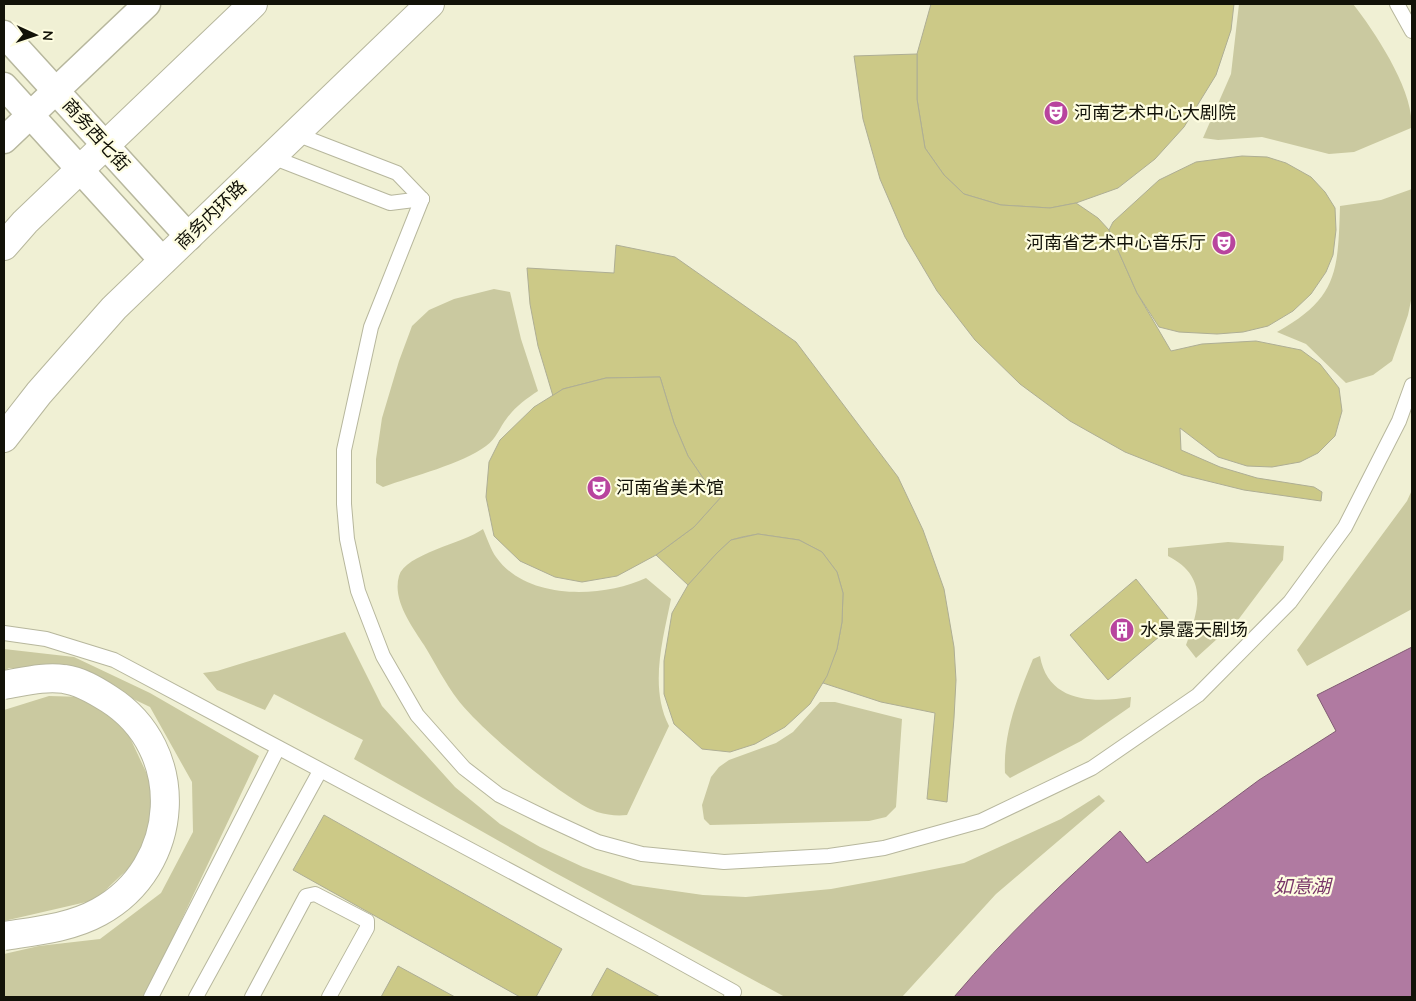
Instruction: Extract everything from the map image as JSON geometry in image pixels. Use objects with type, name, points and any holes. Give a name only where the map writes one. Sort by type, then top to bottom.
[{"type":"street","points":[[4,140],[147,4]]},
{"type":"street","points":[[4,246],[26,222],[253,4]]},
{"type":"street","name":"商务内环路","points":[[4,438],[39,393],[114,308],[430,4]]},
{"type":"street","name":"商务西七街","points":[[4,34],[189,237]]},
{"type":"street","name":"商务西七街","points":[[4,86],[163,261]]},
{"type":"street","points":[[4,685],[36,679],[65,679],[92,688],[126,710],[145,734],[156,755],[164,778],[166,804],[164,824],[156,851],[143,871],[115,901],[99,912],[81,920],[52,928],[4,936]]},
{"type":"lane","points":[[1397,4],[1412,31]]},
{"type":"lane","points":[[296,134],[397,173],[422,199]]},
{"type":"lane","points":[[272,157],[390,203],[422,199]]},
{"type":"lane","points":[[422,199],[371,327],[344,450],[344,504],[347,539],[358,592],[384,656],[417,715],[464,768],[500,795],[546,818],[598,842],[642,854],[724,862],[829,856],[884,848],[981,820],[1092,768],[1198,695],[1290,602],[1345,527],[1399,421],[1412,385]]},
{"type":"lane","points":[[4,633],[46,639],[82,648],[114,660],[649,945],[734,992],[731,997]]},
{"type":"lane","points":[[151,997],[278,748]]},
{"type":"lane","points":[[196,997],[320,770]]},
{"type":"lane","points":[[252,997],[306,896],[315,894],[367,921],[367,928],[329,997]]},
{"type":"green space","points":[[1239,4],[1353,4],[1372,30],[1392,63],[1407,98],[1411,114],[1411,128],[1354,152],[1329,154],[1262,137],[1218,140],[1203,138],[1231,74]]},
{"type":"green space","points":[[1412,189],[1412,296],[1408,315],[1392,361],[1373,375],[1346,383],[1306,344],[1277,332],[1312,307],[1331,281],[1338,248],[1340,206],[1381,200]]},
{"type":"green space","points":[[494,289],[510,292],[521,339],[538,391],[514,410],[493,440],[476,452],[451,464],[383,487],[376,483],[376,459],[382,418],[399,361],[412,326],[429,310],[454,299]]},
{"type":"green space","points":[[1412,490],[1412,609],[1307,666],[1297,650],[1407,501]]},
{"type":"green space","points":[[483,529],[496,557],[510,571],[526,582],[566,592],[588,592],[628,585],[646,578],[671,599],[662,646],[659,679],[663,711],[669,726],[627,815],[601,813],[582,805],[544,779],[503,745],[458,700],[404,612],[398,594],[398,585],[399,576],[404,568],[423,555]]},
{"type":"green space","points":[[1228,542],[1284,546],[1283,560],[1238,620],[1196,658],[1186,645],[1197,607],[1195,584],[1190,574],[1181,564],[1168,556],[1168,548]]},
{"type":"green space","points":[[345,632],[382,706],[455,787],[500,824],[540,847],[583,867],[633,885],[703,895],[746,897],[831,889],[964,863],[1061,819],[1099,795],[1105,801],[996,894],[902,997],[785,997],[550,870],[354,759],[363,740],[274,694],[265,710],[217,690],[203,673],[217,671]]},
{"type":"green space","points":[[4,649],[74,657],[150,693],[259,756],[145,997],[4,997],[4,954],[39,946],[100,939],[161,893],[193,832],[192,782],[150,707],[73,670],[9,668],[4,671]]},
{"type":"green space","points":[[1040,656],[1045,672],[1052,683],[1063,691],[1088,699],[1102,700],[1131,697],[1130,707],[1081,741],[1010,778],[1005,773],[1006,743],[1009,729],[1017,701],[1033,659]]},
{"type":"green space","points":[[49,696],[85,697],[125,727],[153,787],[152,826],[133,864],[95,900],[4,921],[4,710]]},
{"type":"green space","points":[[820,702],[835,702],[902,719],[896,807],[886,817],[869,821],[710,825],[704,819],[702,805],[711,777],[719,767],[729,760],[776,743],[793,732]]},
{"type":"water","name":"如意湖","points":[[1412,647],[1412,997],[954,997],[1034,911],[1120,831],[1147,863],[1259,780],[1336,731],[1317,695]]},
{"type":"building","name":"河南艺术中心大剧院","points":[[931,4],[1234,4],[1231,30],[1216,75],[1184,127],[1155,159],[1118,188],[1076,203],[1050,208],[1001,205],[964,194],[944,175],[925,148],[917,99],[917,54]]},
{"type":"building","points":[[917,54],[917,99],[925,148],[944,175],[964,194],[1001,205],[1050,208],[1076,203],[1098,218],[1109,230],[1137,293],[1171,351],[1202,344],[1256,341],[1301,350],[1320,364],[1339,388],[1342,411],[1335,436],[1318,453],[1300,462],[1272,467],[1247,466],[1218,457],[1180,428],[1181,450],[1220,467],[1257,478],[1314,487],[1322,492],[1321,501],[1244,490],[1183,475],[1125,452],[1070,421],[1020,384],[975,340],[937,291],[905,237],[880,179],[863,119],[854,56]]},
{"type":"building","name":"河南省艺术中心音乐厅","points":[[1242,156],[1267,157],[1286,163],[1311,177],[1325,192],[1335,208],[1336,230],[1333,255],[1326,272],[1311,294],[1293,311],[1268,326],[1243,332],[1217,334],[1179,332],[1159,327],[1137,293],[1109,230],[1113,222],[1159,180],[1196,162]]},
{"type":"building","points":[[616,245],[675,257],[796,342],[898,477],[923,530],[944,589],[954,647],[956,680],[947,802],[927,799],[935,713],[881,702],[823,683],[837,649],[842,622],[843,593],[837,572],[822,552],[799,540],[758,534],[742,537],[731,540],[688,585],[656,555],[694,527],[721,497],[703,478],[688,456],[674,423],[660,377],[606,378],[563,389],[553,396],[538,346],[530,304],[527,268],[614,273]]},
{"type":"building","name":"河南省美术馆","points":[[660,377],[674,423],[688,456],[703,478],[721,497],[694,527],[656,555],[617,576],[582,582],[555,577],[520,561],[494,536],[486,497],[489,462],[500,440],[534,407],[563,389],[606,378]]},
{"type":"building","points":[[758,534],[799,540],[822,552],[837,572],[843,593],[842,622],[837,649],[827,676],[810,704],[785,727],[755,744],[730,752],[702,749],[674,724],[664,694],[664,661],[672,613],[688,585],[731,540]]},
{"type":"building","name":"水景露天剧场","points":[[1136,579],[1173,625],[1108,680],[1070,635]]},
{"type":"building","points":[[324,815],[562,949],[536,997],[520,997],[293,870]]},
{"type":"building","points":[[398,966],[455,997],[381,997]]},
{"type":"building","points":[[607,968],[660,997],[591,997]]},
{"type":"place","name":"河南艺术中心大剧院","points":[[1056,113]]},
{"type":"place","name":"河南省艺术中心音乐厅","points":[[1224,243]]},
{"type":"place","name":"河南省美术馆","points":[[599,488]]},
{"type":"place","name":"水景露天剧场","points":[[1122,630]]}]
